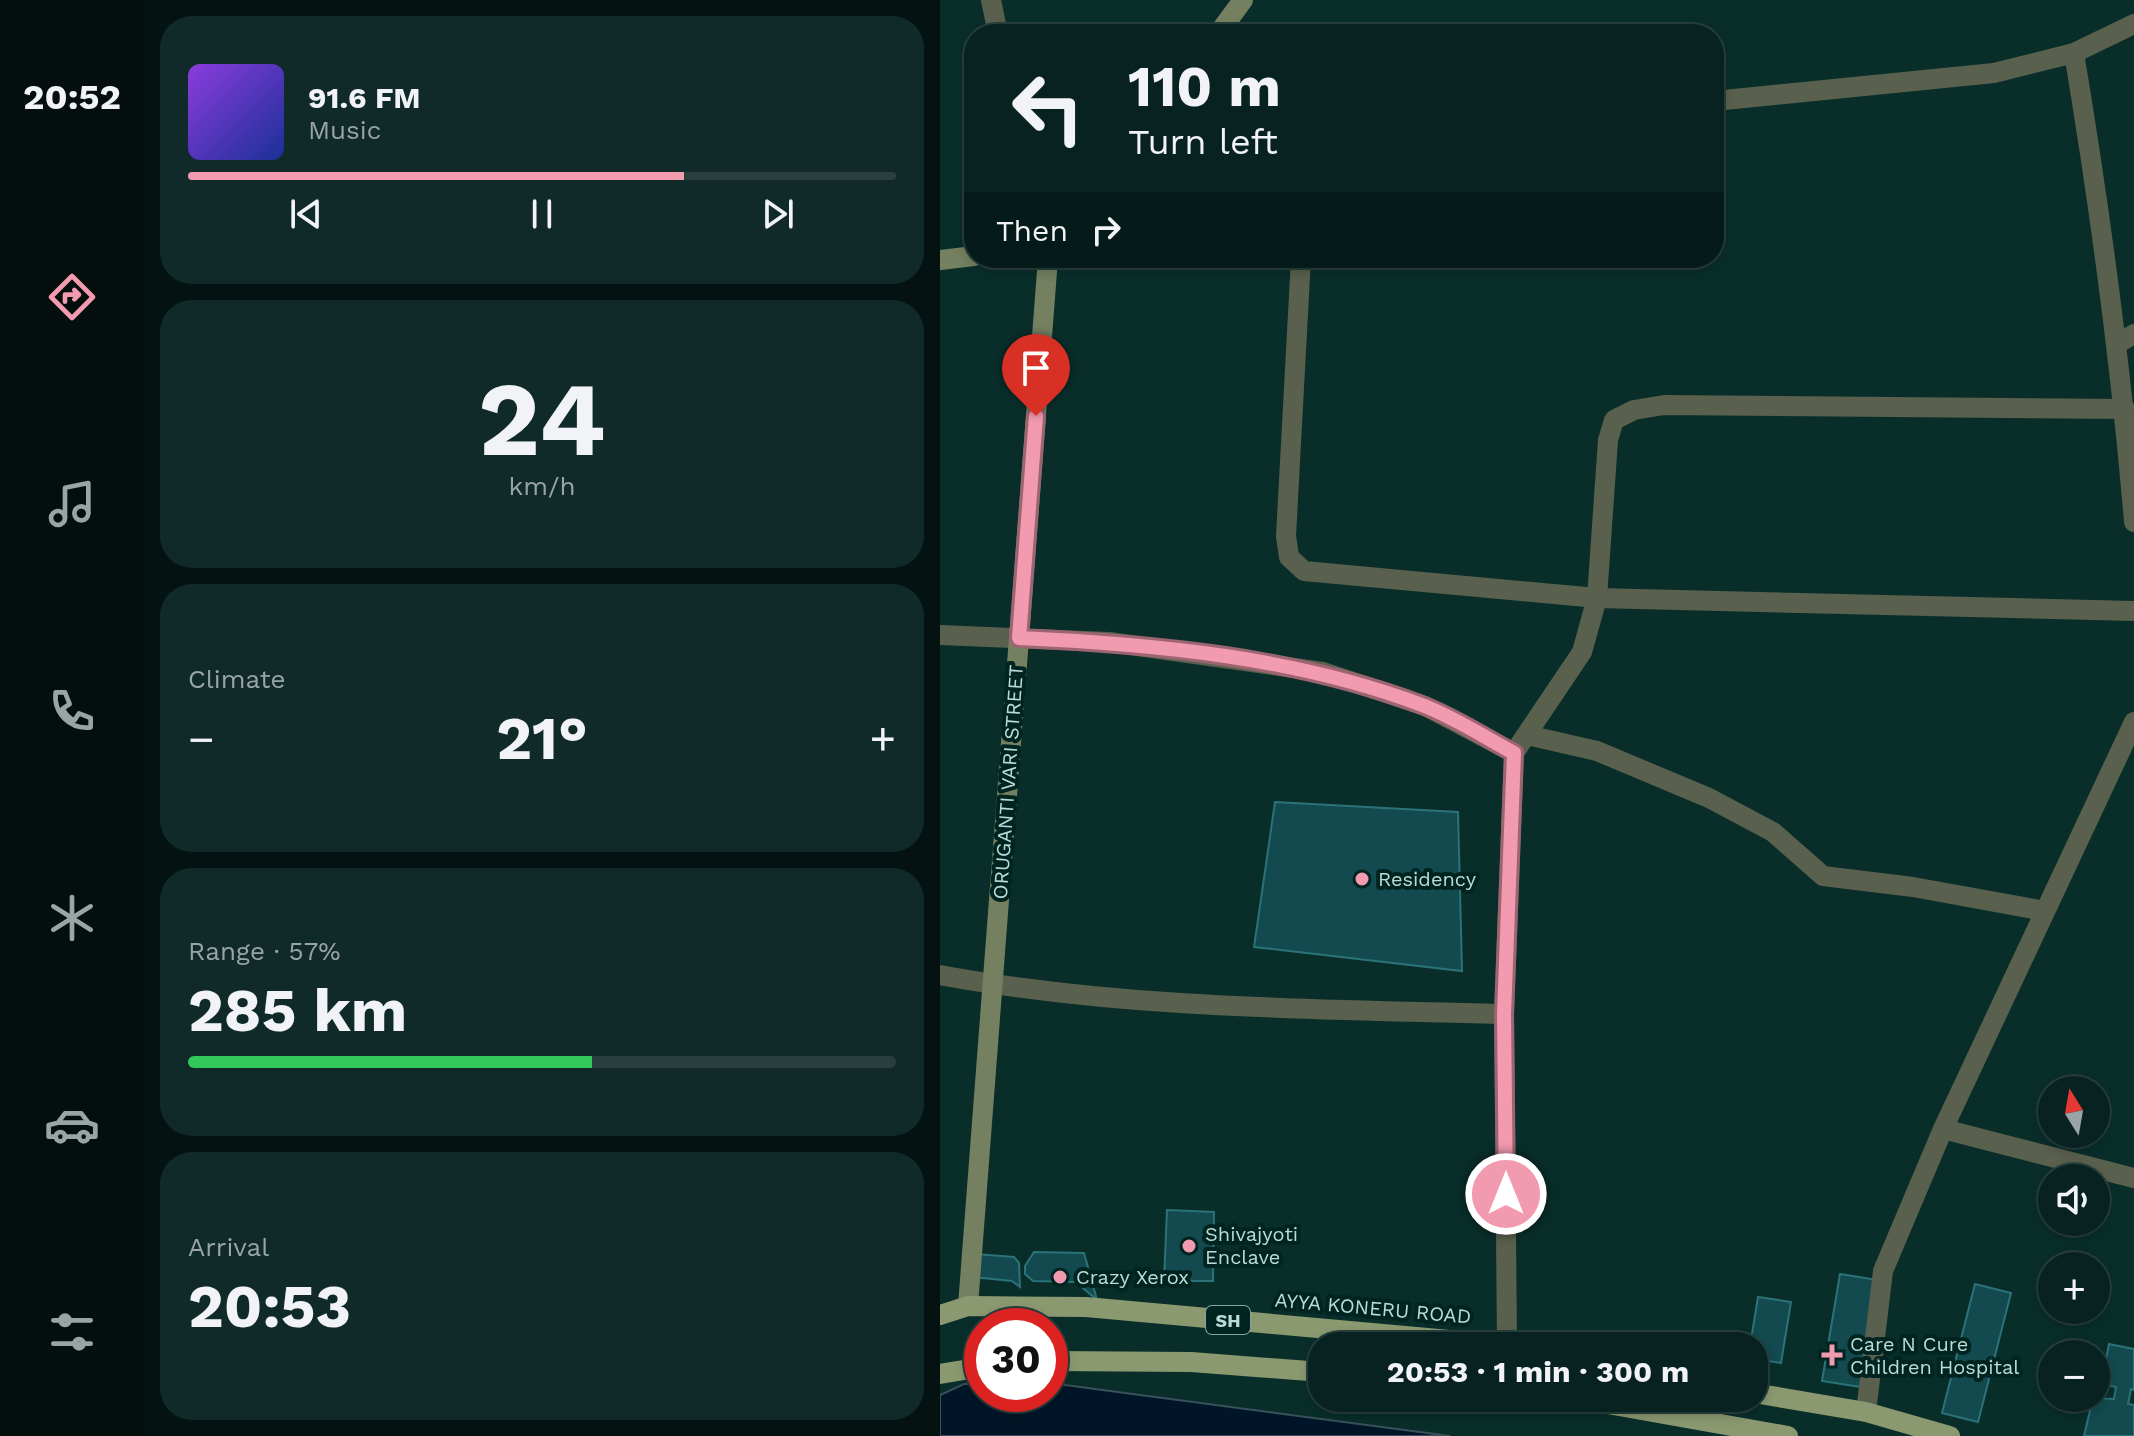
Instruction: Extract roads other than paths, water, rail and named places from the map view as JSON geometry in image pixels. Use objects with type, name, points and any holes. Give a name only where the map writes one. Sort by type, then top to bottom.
[{"type":"main road","name":"AYYA KONERU ROAD","points":[[940,1315],[968,1306],[1086,1307],[1366,1332]]},
{"type":"main road","name":"SH","points":[[1068,1361],[1191,1362],[1308,1371]]},
{"type":"main road","points":[[940,1374],[964,1370]]},
{"type":"main road","points":[[1768,1395],[1866,1412],[1950,1436]]},
{"type":"main road","points":[[1653,1412],[1788,1436]]},
{"type":"street","points":[[991,0],[996,24]]},
{"type":"street","points":[[1225,24],[1243,0]]},
{"type":"street","points":[[1724,100],[1994,73],[2074,53],[2134,24]]},
{"type":"street","points":[[2074,53],[2125,339],[2125,409],[2134,522]]},
{"type":"street","points":[[940,260],[964,257]]},
{"type":"street","name":"ORUGANTI VARI STREET","points":[[968,1306],[1047,268]]},
{"type":"street","points":[[1300,268],[1286,536],[1289,557],[1297,567],[1315,573],[1597,598],[2134,611]]},
{"type":"street","points":[[1512,1332],[1504,1014],[1514,753],[1582,652],[1597,598],[1608,440],[1614,420],[1634,410],[1664,405],[2125,409]]},
{"type":"street","points":[[940,635],[1109,642],[1323,672],[1425,706],[1514,753]]},
{"type":"street","points":[[1866,1412],[1883,1271],[1943,1129],[2134,722]]},
{"type":"street","points":[[1527,735],[1597,751],[1709,798],[1773,832],[1823,876],[1913,887],[2045,911]]},
{"type":"street","points":[[940,975],[993,985],[1225,1006],[1504,1014]]},
{"type":"street","points":[[1943,1129],[2134,1178]]},
{"type":"water","points":[[964,1384],[964,1412],[1068,1412],[1068,1385],[1450,1436],[940,1436],[940,1395]]},
{"type":"place","name":"Residency","points":[[1362,879]]},
{"type":"place","name":"Shivajyoti Enclave","points":[[1189,1246]]},
{"type":"place","name":"Crazy Xerox","points":[[1060,1277]]},
{"type":"place","name":"Care N Cure Children Hospital","points":[[1832,1355]]}]
